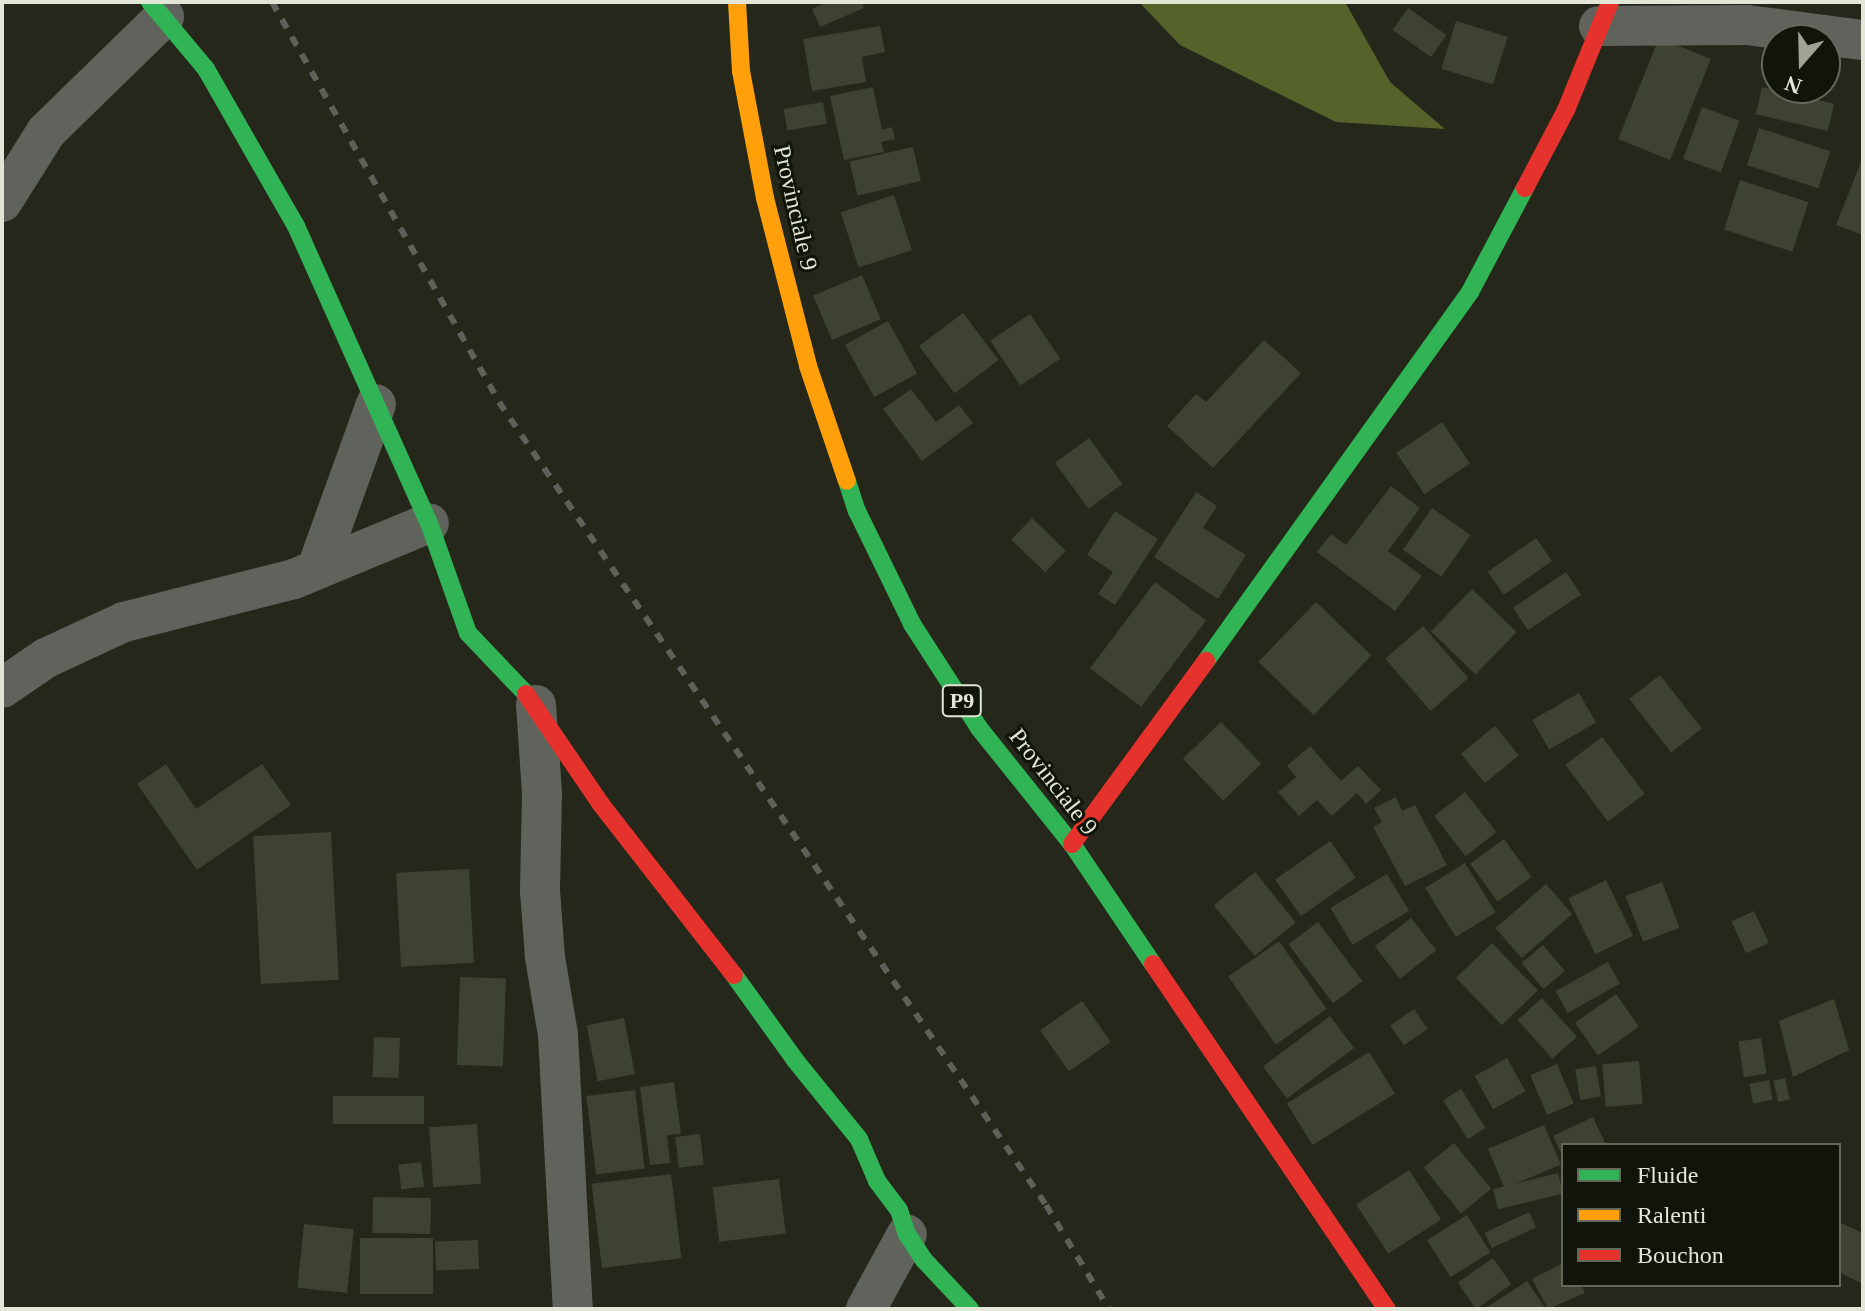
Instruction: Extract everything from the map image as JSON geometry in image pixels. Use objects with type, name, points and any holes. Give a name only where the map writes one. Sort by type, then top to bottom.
[{"type":"street","name":"Provinciale 9","points":[[737,2],[741,71],[765,198],[808,366],[857,511],[912,624],[979,728],[1072,844],[1387,1309]]},
{"type":"street","points":[[2,202],[46,132],[157,9],[206,69],[296,226],[429,523],[468,633],[536,705],[600,803],[702,930],[795,1060],[859,1139],[877,1181],[899,1210],[907,1234],[924,1260],[970,1309]]},
{"type":"street","points":[[1072,844],[1310,519],[1470,292],[1566,110],[1604,14],[1734,14],[1854,47]]},
{"type":"street","points":[[317,568],[376,404]]},
{"type":"street","points":[[2,688],[46,658],[124,622],[294,579],[429,523]]},
{"type":"street","points":[[536,705],[542,793],[540,891],[545,957],[558,1035],[573,1309]]},
{"type":"street","points":[[866,1309],[907,1234]]},
{"type":"shaded area","points":[[1139,2],[1345,2],[1390,82],[1445,129],[1336,122],[1180,45]]},
{"type":"building","points":[[827,2],[862,2],[864,8],[820,27],[812,9]]},
{"type":"building","points":[[1408,8],[1447,35],[1431,57],[1393,30]]},
{"type":"building","points":[[1456,21],[1508,37],[1493,85],[1441,69]]},
{"type":"building","points":[[880,26],[885,52],[862,57],[866,82],[812,91],[803,39]]},
{"type":"building","points":[[1659,38],[1711,59],[1670,160],[1618,139]]},
{"type":"building","points":[[873,87],[882,130],[892,127],[895,139],[881,142],[884,152],[844,160],[830,96]]},
{"type":"building","points":[[1761,91],[1761,104],[1834,104],[1828,131],[1756,114]]},
{"type":"building","points":[[823,102],[827,124],[787,131],[784,109]]},
{"type":"building","points":[[1702,107],[1740,121],[1721,172],[1683,159]]},
{"type":"building","points":[[1759,128],[1830,151],[1818,188],[1747,165]]},
{"type":"building","points":[[913,147],[921,181],[858,196],[850,162]]},
{"type":"building","points":[[1863,157],[1863,235],[1836,225]]},
{"type":"building","points":[[1740,180],[1808,202],[1792,252],[1724,229]]},
{"type":"building","points":[[894,195],[912,250],[859,267],[841,212]]},
{"type":"building","points":[[862,275],[881,319],[832,340],[813,296]]},
{"type":"building","points":[[963,313],[999,360],[955,393],[919,346]]},
{"type":"building","points":[[1030,314],[1060,359],[1020,386],[990,341]]},
{"type":"building","points":[[888,321],[917,373],[874,397],[845,345]]},
{"type":"building","points":[[1264,340],[1301,373],[1213,468],[1167,426],[1196,394],[1206,402]]},
{"type":"building","points":[[911,389],[936,422],[959,405],[973,423],[922,461],[883,409]]},
{"type":"building","points":[[1442,422],[1470,463],[1424,494],[1396,453]]},
{"type":"building","points":[[1089,438],[1123,484],[1089,509],[1055,463]]},
{"type":"building","points":[[1391,486],[1420,508],[1388,551],[1422,576],[1395,611],[1317,552],[1331,534],[1346,545]]},
{"type":"building","points":[[1196,492],[1217,506],[1203,528],[1246,555],[1218,599],[1154,557]]},
{"type":"building","points":[[1432,508],[1471,535],[1441,577],[1403,550]]},
{"type":"building","points":[[1115,511],[1158,539],[1115,605],[1098,594],[1113,572],[1087,555]]},
{"type":"building","points":[[1032,518],[1066,551],[1045,572],[1011,540]]},
{"type":"building","points":[[1536,538],[1552,561],[1504,595],[1488,572]]},
{"type":"building","points":[[1566,572],[1581,594],[1528,630],[1513,608]]},
{"type":"building","points":[[1155,582],[1206,621],[1141,707],[1090,668]]},
{"type":"building","points":[[1472,589],[1517,632],[1476,675],[1431,631]]},
{"type":"building","points":[[1316,602],[1371,655],[1314,715],[1258,662]]},
{"type":"building","points":[[1423,626],[1468,678],[1431,711],[1385,659]]},
{"type":"building","points":[[1660,675],[1702,729],[1671,753],[1629,699]]},
{"type":"building","points":[[1579,693],[1596,722],[1549,749],[1532,720]]},
{"type":"building","points":[[1221,722],[1261,764],[1223,801],[1183,759]]},
{"type":"building","points":[[1495,726],[1519,756],[1485,783],[1461,754]]},
{"type":"building","points":[[1602,737],[1645,794],[1608,821],[1565,765]]},
{"type":"building","points":[[1310,746],[1341,781],[1358,766],[1381,790],[1366,804],[1357,793],[1332,816],[1317,800],[1299,816],[1278,792],[1296,777],[1287,766]]},
{"type":"building","points":[[166,764],[196,809],[262,764],[291,805],[197,870],[137,784]]},
{"type":"building","points":[[1465,792],[1496,832],[1466,856],[1434,816]]},
{"type":"building","points":[[1396,797],[1402,811],[1415,805],[1447,865],[1405,886],[1373,827],[1382,822],[1374,808]]},
{"type":"building","points":[[331,832],[339,980],[261,984],[253,836]]},
{"type":"building","points":[[1504,839],[1532,877],[1498,902],[1470,864]]},
{"type":"building","points":[[1330,841],[1356,878],[1301,916],[1275,879]]},
{"type":"building","points":[[1465,863],[1496,912],[1456,937],[1425,888]]},
{"type":"building","points":[[469,869],[474,963],[401,967],[396,873]]},
{"type":"building","points":[[1255,872],[1296,923],[1255,956],[1214,905]]},
{"type":"building","points":[[1387,874],[1409,911],[1353,945],[1330,908]]},
{"type":"building","points":[[1606,880],[1633,936],[1595,954],[1568,898]]},
{"type":"building","points":[[1662,882],[1680,928],[1643,942],[1626,896]]},
{"type":"building","points":[[1546,884],[1572,914],[1522,958],[1495,928]]},
{"type":"building","points":[[1754,911],[1769,943],[1746,953],[1731,922]]},
{"type":"building","points":[[1411,918],[1436,950],[1400,979],[1375,946]]},
{"type":"building","points":[[1318,922],[1363,981],[1333,1003],[1288,944]]},
{"type":"building","points":[[1279,941],[1327,1009],[1276,1045],[1228,977]]},
{"type":"building","points":[[1492,943],[1538,990],[1502,1025],[1456,978]]},
{"type":"building","points":[[1543,945],[1565,971],[1543,989],[1522,963]]},
{"type":"building","points":[[1608,962],[1620,984],[1568,1013],[1556,991]]},
{"type":"building","points":[[460,977],[506,979],[503,1067],[457,1065]]},
{"type":"building","points":[[1616,994],[1639,1027],[1598,1055],[1575,1023]]},
{"type":"building","points":[[1542,998],[1577,1037],[1552,1059],[1517,1020]]},
{"type":"building","points":[[1834,999],[1849,1050],[1793,1077],[1779,1021]]},
{"type":"building","points":[[1082,1001],[1111,1042],[1069,1071],[1040,1030]]},
{"type":"building","points":[[1414,1009],[1428,1029],[1404,1045],[1390,1026]]},
{"type":"building","points":[[1330,1016],[1354,1048],[1287,1098],[1263,1067]]},
{"type":"building","points":[[624,1018],[635,1074],[598,1081],[587,1025]]},
{"type":"building","points":[[374,1037],[400,1038],[399,1078],[373,1077]]},
{"type":"building","points":[[1761,1038],[1767,1074],[1744,1077],[1738,1042]]},
{"type":"building","points":[[1369,1052],[1395,1094],[1313,1145],[1287,1103]]},
{"type":"building","points":[[1507,1058],[1525,1091],[1493,1109],[1475,1076]]},
{"type":"building","points":[[1639,1061],[1643,1104],[1606,1107],[1602,1064]]},
{"type":"building","points":[[1557,1064],[1574,1104],[1547,1115],[1530,1075]]},
{"type":"building","points":[[1596,1066],[1601,1097],[1580,1100],[1575,1069]]},
{"type":"building","points":[[1785,1078],[1790,1099],[1778,1102],[1773,1081]]},
{"type":"building","points":[[1769,1080],[1773,1100],[1753,1103],[1749,1084]]},
{"type":"building","points":[[674,1082],[681,1134],[667,1135],[670,1163],[650,1165],[640,1087]]},
{"type":"building","points":[[1461,1089],[1485,1128],[1468,1139],[1443,1100]]},
{"type":"building","points":[[635,1090],[645,1168],[596,1174],[586,1096]]},
{"type":"building","points":[[333,1096],[424,1096],[424,1124],[333,1124]]},
{"type":"building","points":[[1593,1117],[1605,1143],[1561,1143],[1561,1153],[1553,1136]]},
{"type":"building","points":[[477,1124],[481,1184],[433,1187],[429,1127]]},
{"type":"building","points":[[1544,1125],[1561,1165],[1505,1188],[1488,1149]]},
{"type":"building","points":[[700,1134],[704,1165],[679,1168],[675,1137]]},
{"type":"building","points":[[1454,1143],[1491,1189],[1461,1213],[1424,1168]]},
{"type":"building","points":[[421,1162],[424,1187],[401,1190],[398,1165]]},
{"type":"building","points":[[1409,1170],[1441,1219],[1388,1254],[1356,1204]]},
{"type":"building","points":[[1558,1173],[1561,1194],[1498,1210],[1493,1189]]},
{"type":"building","points":[[671,1174],[681,1258],[602,1268],[592,1184]]},
{"type":"building","points":[[779,1179],[786,1234],[719,1242],[712,1187]]},
{"type":"building","points":[[373,1197],[431,1198],[430,1234],[372,1233]]},
{"type":"building","points":[[1529,1212],[1536,1227],[1492,1248],[1485,1233]]},
{"type":"building","points":[[1467,1215],[1490,1252],[1450,1277],[1427,1240]]},
{"type":"building","points":[[1841,1223],[1863,1233],[1863,1284],[1841,1273]]},
{"type":"building","points":[[304,1224],[354,1229],[347,1293],[297,1288]]},
{"type":"building","points":[[360,1238],[433,1238],[433,1294],[360,1294]]},
{"type":"building","points":[[478,1240],[479,1269],[436,1270],[435,1242]]},
{"type":"building","points":[[1493,1258],[1511,1284],[1476,1309],[1458,1283]]},
{"type":"building","points":[[1561,1264],[1561,1287],[1582,1287],[1585,1293],[1548,1309],[1532,1279]]},
{"type":"building","points":[[1527,1281],[1546,1309],[1484,1309]]},
{"type":"railway","points":[[272,2],[499,402],[1046,1205],[1109,1309]]},
{"type":"traffic: fast","points":[[150,2],[206,69],[296,226],[429,523],[468,633],[526,694]]},
{"type":"traffic: fast","points":[[1206,661],[1470,292],[1525,188]]},
{"type":"traffic: fast","points":[[847,481],[857,511],[912,624],[979,728],[1072,844],[1153,964]]},
{"type":"traffic: fast","points":[[734,975],[795,1060],[859,1139],[877,1181],[899,1210],[907,1234],[924,1260],[970,1309]]},
{"type":"traffic: slow","points":[[737,2],[741,71],[765,198],[808,366],[847,481]]},
{"type":"traffic: jam","points":[[1525,188],[1566,110],[1610,2]]},
{"type":"traffic: jam","points":[[1072,844],[1206,661]]},
{"type":"traffic: jam","points":[[526,694],[600,803],[734,975]]},
{"type":"traffic: jam","points":[[1153,964],[1387,1309]]}]
